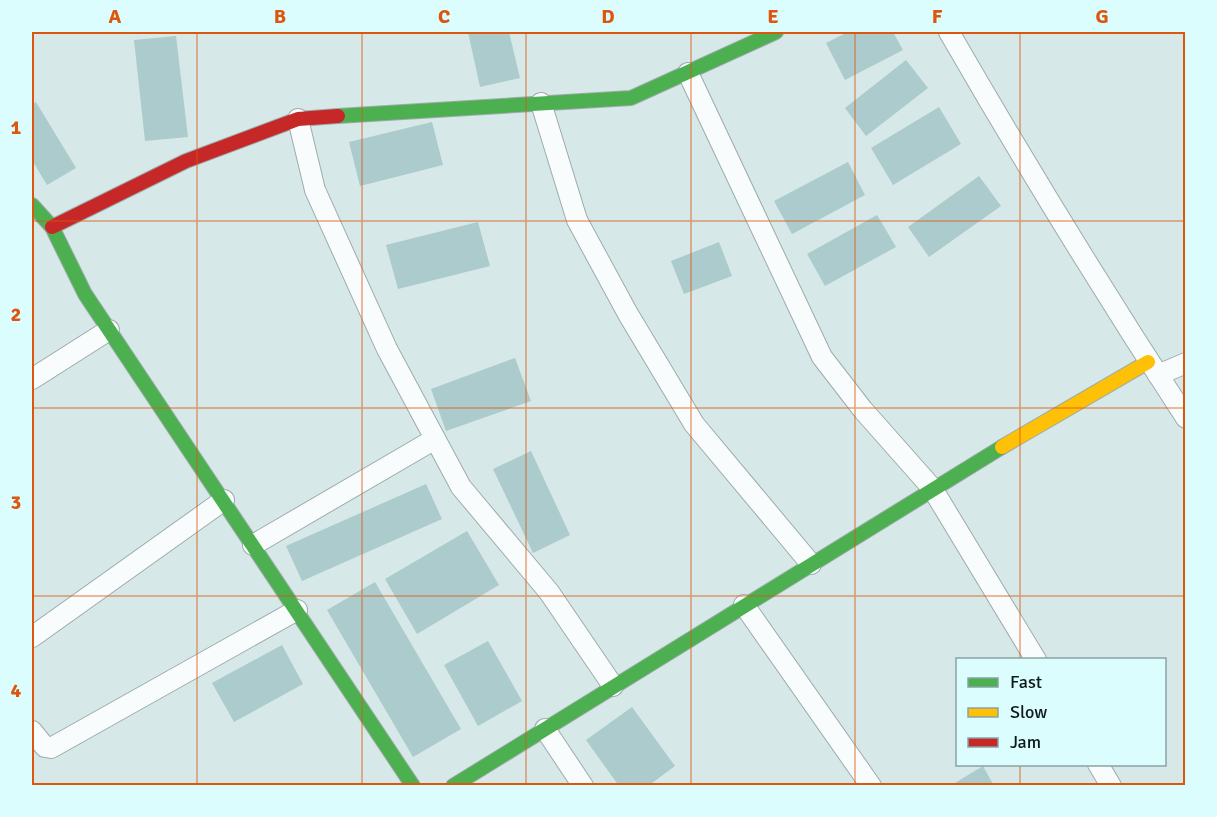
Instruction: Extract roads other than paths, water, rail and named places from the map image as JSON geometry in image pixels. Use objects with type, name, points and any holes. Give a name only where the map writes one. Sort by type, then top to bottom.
[{"type":"street","points":[[52,227],[186,161],[298,119],[631,98],[776,32]]},
{"type":"street","points":[[949,32],[1185,418]]},
{"type":"street","points":[[688,73],[822,357],[863,410],[932,488],[1035,658]]},
{"type":"street","points":[[541,103],[577,220],[628,314],[694,424],[811,564]]},
{"type":"street","points":[[298,119],[315,190],[387,349],[461,487],[549,592],[613,686]]},
{"type":"street","points":[[32,206],[52,227],[85,294],[413,786]]},
{"type":"street","points":[[32,379],[109,330]]},
{"type":"street","points":[[453,786],[932,488],[1153,369],[1185,363]]},
{"type":"street","points":[[253,545],[435,439]]},
{"type":"street","points":[[32,637],[224,500]]},
{"type":"street","points":[[744,605],[871,786]]},
{"type":"street","points":[[32,731],[45,747],[51,748],[297,610]]},
{"type":"street","points":[[544,729],[583,786]]},
{"type":"street","points":[[1099,766],[1111,786]]}]
